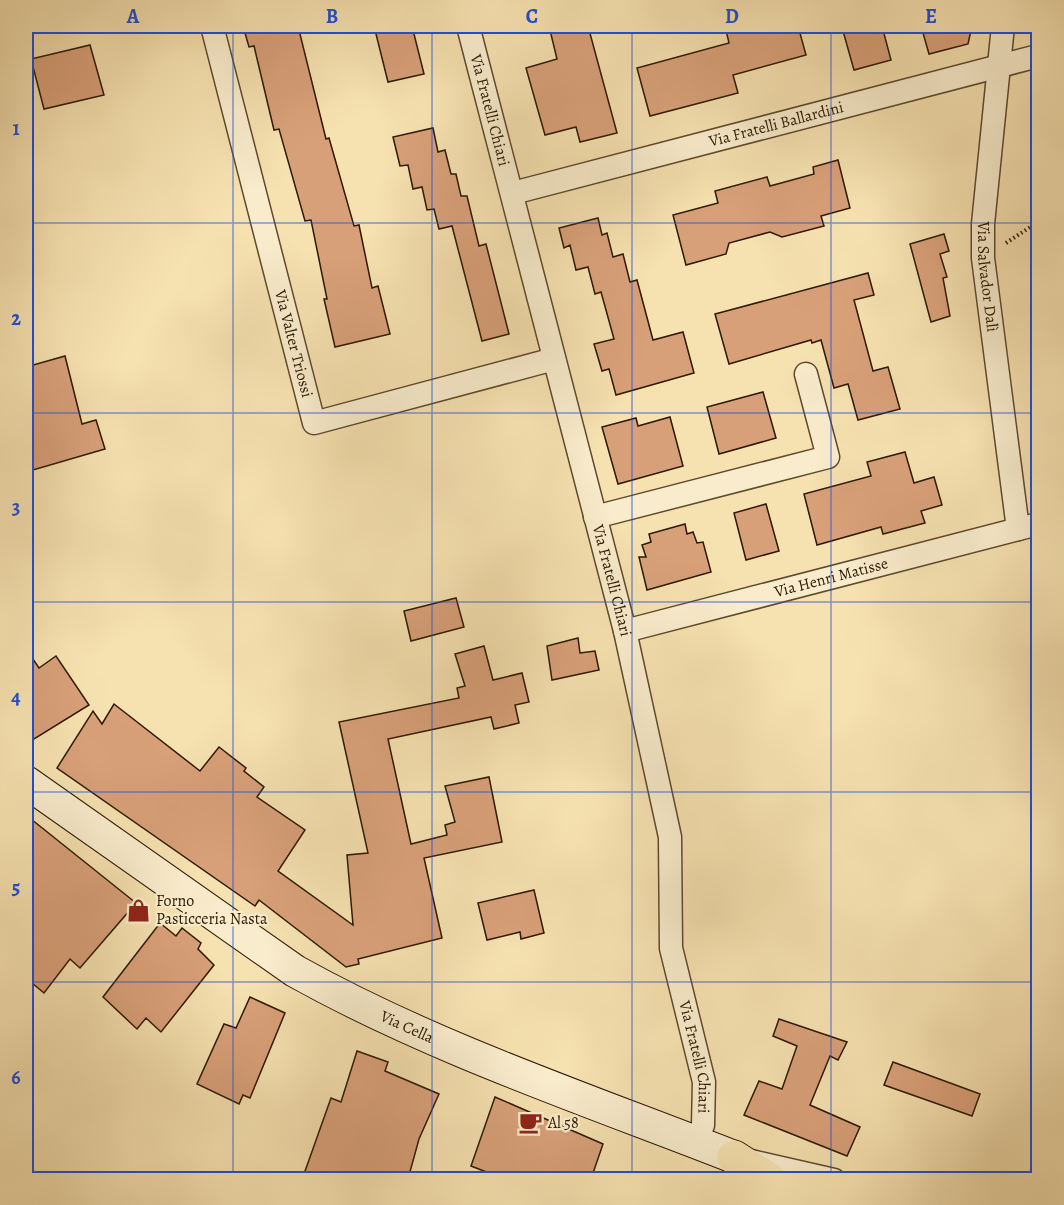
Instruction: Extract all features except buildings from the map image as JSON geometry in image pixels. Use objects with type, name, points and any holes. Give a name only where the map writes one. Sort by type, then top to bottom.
[{"type":"highway","points":[[734,1157],[770,1179]]},
{"type":"street","name":"Via Valter Triossi","points":[[212,26],[314,423],[554,359]]},
{"type":"street","name":"Via Fratelli Chiari","points":[[468,26],[625,631],[670,837],[671,948],[704,1082],[703,1125],[696,1142]]},
{"type":"street","name":"Via Salvador Dalì","points":[[1003,26],[983,224],[983,258],[1028,526]]},
{"type":"street","name":"Via Fratelli Ballardini","points":[[513,193],[1038,57]]},
{"type":"street","points":[[595,517],[828,457],[806,374]]},
{"type":"street","name":"Via Henri Matisse","points":[[625,631],[1028,526]]},
{"type":"street","name":"Via Cella","points":[[26,782],[286,966],[340,997],[507,1069],[734,1157],[834,1179]]},
{"type":"path","points":[[983,258],[1038,222]]},
{"type":"place","name":"Forno Pasticceria Nasta","points":[[138,910]]},
{"type":"place","name":"Al 58","points":[[530,1123]]}]
